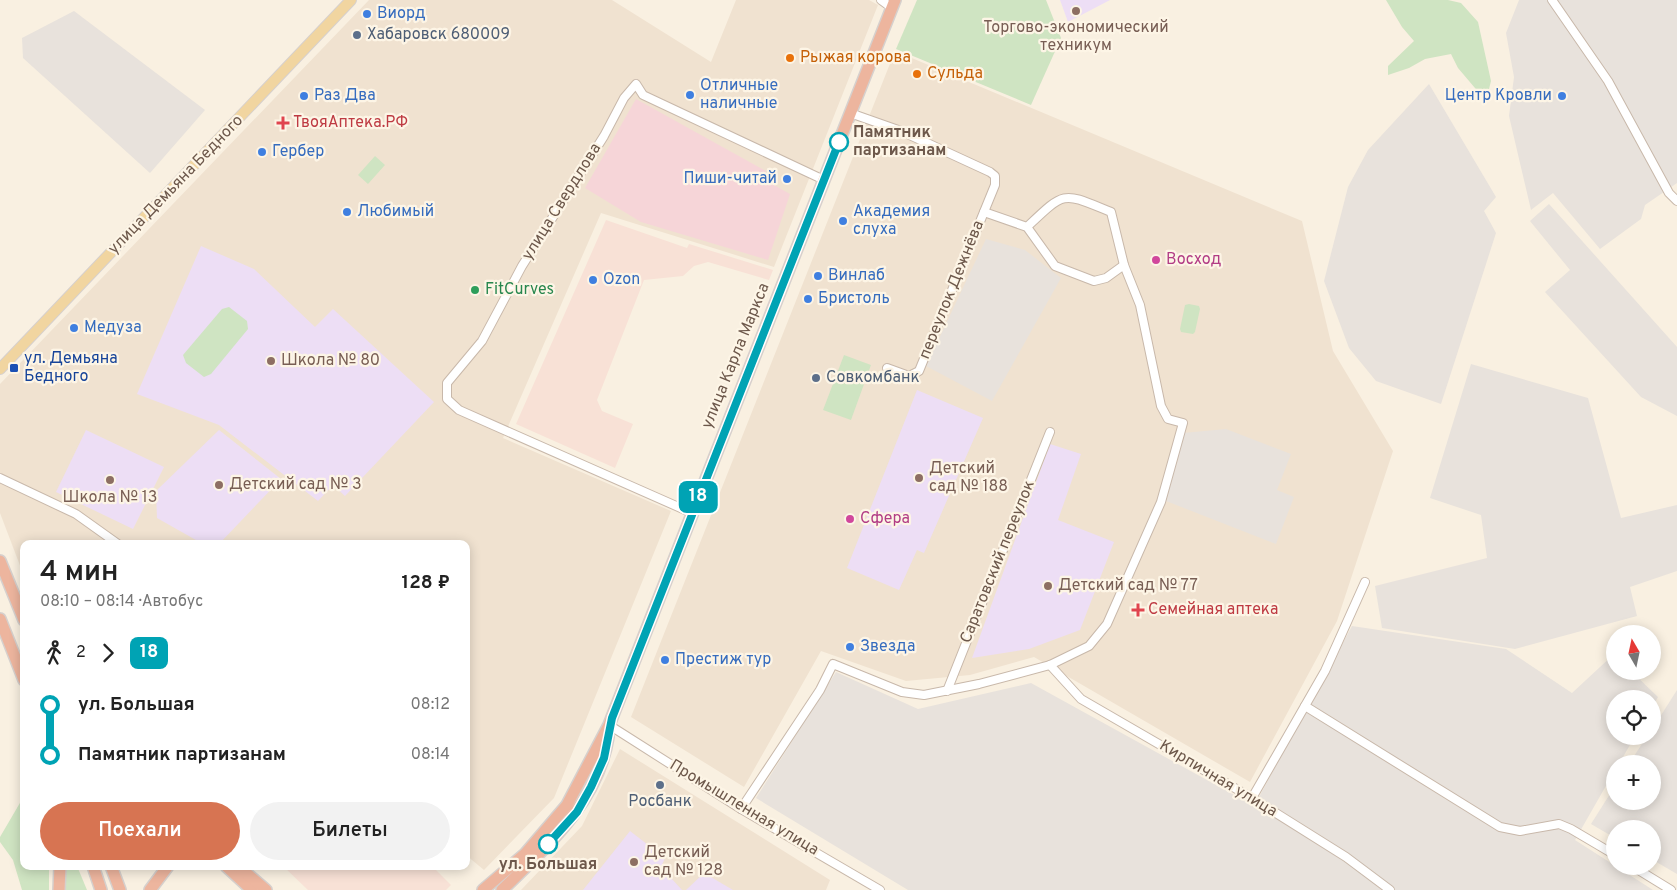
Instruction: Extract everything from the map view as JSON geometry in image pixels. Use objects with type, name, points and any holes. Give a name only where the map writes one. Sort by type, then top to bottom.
[{"type":"highway","name":"улица Карла Маркса","points":[[483,890],[525,854],[567,805],[610,725],[894,4]]},
{"type":"highway","points":[[0,561],[20,610]]},
{"type":"highway","points":[[0,619],[5,644],[20,672]]},
{"type":"highway","name":"улица Карла Маркса","points":[[502,890],[577,812],[604,758],[610,725]]},
{"type":"highway","points":[[59,890],[60,870]]},
{"type":"highway","points":[[94,870],[101,890]]},
{"type":"highway","points":[[112,870],[120,890]]},
{"type":"highway","points":[[150,890],[165,870]]},
{"type":"highway","points":[[230,870],[252,890]]},
{"type":"highway","points":[[243,870],[266,890]]},
{"type":"main road","name":"улица Демьяна Бедного","points":[[0,369],[351,0]]},
{"type":"street","points":[[880,0],[894,4]]},
{"type":"street","points":[[1552,0],[1608,81],[1669,193],[1677,201]]},
{"type":"street","name":"улица Свердлова","points":[[692,513],[459,410],[447,399],[447,383],[482,341],[522,266],[604,136],[624,98],[636,84],[643,95],[824,180]]},
{"type":"street","name":"переулок Дежнёва","points":[[850,113],[901,131],[996,176],[995,185],[919,372],[909,376],[888,368]]},
{"type":"street","points":[[741,809],[820,690],[833,664],[902,692],[924,695],[1050,665],[1089,646],[1107,624],[1161,502],[1183,423],[1168,419],[1161,406],[1140,305],[1124,265],[1111,212],[1073,197],[1064,198],[1052,203],[1027,227]]},
{"type":"street","points":[[984,212],[1027,227],[1056,266],[1094,281],[1106,278],[1124,265]]},
{"type":"street","name":"Саратовский переулок","points":[[947,691],[1050,432]]},
{"type":"street","points":[[0,478],[76,514],[112,540]]},
{"type":"street","points":[[0,484],[11,482]]},
{"type":"street","points":[[1252,798],[1325,671],[1364,582]]},
{"type":"street","name":"Кирпичная улица","points":[[1050,665],[1081,699],[1252,798],[1346,857],[1390,890]]},
{"type":"street","points":[[1305,706],[1500,827],[1520,831],[1559,824],[1572,829],[1606,850]]},
{"type":"street","name":"Промышленная улица","points":[[610,725],[741,809],[880,890]]},
{"type":"street","points":[[1647,875],[1671,890]]},
{"type":"shaded area","points":[[369,0],[612,0],[711,62],[736,0],[869,0],[878,5],[774,267],[601,213],[503,438],[671,511],[554,798],[484,870],[470,858],[470,540],[20,540],[20,566],[0,513],[0,384]]},
{"type":"shaded area","name":"Торгово-экономический техникум","points":[[1060,0],[1110,0],[1068,22]]},
{"type":"shaded area","points":[[1519,0],[1677,0],[1677,183],[1645,205],[1641,219],[1600,249],[1553,193],[1531,210],[1509,116],[1514,77],[1506,33]]},
{"type":"shaded area","points":[[74,11],[205,110],[150,173],[23,58],[22,38]]},
{"type":"shaded area","points":[[895,51],[1302,221],[1333,351],[1393,451],[1337,621],[1250,782],[1034,657],[970,675],[906,681],[821,651],[744,787],[631,717]]},
{"type":"shaded area","points":[[1429,84],[1496,197],[1484,211],[1496,233],[1441,404],[1376,381],[1349,348],[1324,281],[1348,187],[1368,150]]},
{"type":"shaded area","points":[[636,99],[766,171],[765,180],[790,194],[768,260],[641,222],[585,188]]},
{"type":"shaded area","points":[[1549,204],[1677,347],[1677,416],[1641,397],[1545,292],[1570,270],[1530,221]]},
{"type":"shaded area","points":[[606,220],[687,248],[689,244],[773,270],[769,280],[708,262],[694,266],[683,276],[644,280],[597,400],[602,411],[633,424],[615,468],[516,424]]},
{"type":"shaded area","points":[[986,239],[1025,250],[1061,278],[992,401],[926,366]]},
{"type":"shaded area","name":"Школа № 80","points":[[201,246],[254,269],[315,327],[333,309],[434,402],[345,496],[333,485],[318,501],[219,425],[137,394]]},
{"type":"shaded area","points":[[1471,364],[1588,398],[1621,518],[1677,505],[1677,571],[1630,587],[1637,616],[1515,649],[1382,628],[1375,586],[1487,558],[1481,515],[1430,498]]},
{"type":"shaded area","name":"Детский сад № 188","points":[[917,390],[983,418],[924,553],[917,550],[899,590],[847,568]]},
{"type":"shaded area","points":[[1226,429],[1291,454],[1277,490],[1294,497],[1276,544],[1166,501],[1183,433]]},
{"type":"shaded area","name":"Школа № 13","points":[[86,430],[164,467],[133,529],[56,492]]},
{"type":"shaded area","name":"Детский сад № 3","points":[[219,430],[281,479],[223,540],[196,540],[157,518],[156,491]]},
{"type":"shaded area","name":"Детский сад № 77","points":[[1050,444],[1081,454],[1058,520],[1114,542],[1080,630],[1029,649],[972,658]]},
{"type":"shaded area","points":[[1352,626],[1506,649],[1572,693],[1606,661],[1606,680],[1640,680],[1651,690],[1606,690],[1606,745],[1630,745],[1624,755],[1606,755],[1606,786],[1575,840],[1606,860],[1606,875],[1630,875],[1653,890],[908,890],[756,798],[836,672],[918,709],[1031,683],[1254,806]]},
{"type":"shaded area","points":[[1677,690],[1677,874],[1661,865],[1661,820],[1606,820],[1606,833],[1591,824],[1606,800],[1606,810],[1661,810],[1661,755],[1635,755],[1641,745],[1661,745],[1661,715]]},
{"type":"shaded area","points":[[620,749],[830,880],[826,890],[521,890],[582,826]]},
{"type":"shaded area","name":"Детский сад № 128","points":[[630,831],[665,858],[661,867],[682,890],[583,890]]},
{"type":"shaded area","points":[[287,870],[436,870],[451,885],[446,890],[308,890]]},
{"type":"shaded area","points":[[704,873],[733,890],[686,890]]},
{"type":"green space","points":[[917,0],[1046,0],[1061,38],[1031,105],[896,49]]},
{"type":"green space","points":[[1386,0],[1448,0],[1461,3],[1478,22],[1491,81],[1486,101],[1458,68],[1451,54],[1425,59],[1409,68],[1388,75],[1388,66],[1414,41],[1402,27]]},
{"type":"green space","points":[[375,156],[385,165],[368,184],[358,175]]},
{"type":"green space","points":[[1185,305],[1199,306],[1200,309],[1193,334],[1181,332],[1180,329]]},
{"type":"green space","points":[[229,307],[247,321],[248,329],[211,374],[204,377],[186,363],[183,355],[222,309]]},
{"type":"green space","points":[[844,355],[871,365],[851,420],[823,410]]},
{"type":"green space","points":[[20,803],[20,870],[49,870],[49,890],[22,890],[13,860],[0,842],[0,837]]},
{"type":"green space","points":[[65,870],[79,870],[87,890],[64,890]]},
{"type":"bus line","name":"18","points":[[548,844],[577,812],[604,758],[612,718],[839,142]]},
{"type":"place","name":"Торгово-экономический техникум","points":[[1076,11]]},
{"type":"place","name":"Виорд","points":[[367,14]]},
{"type":"place","name":"Хабаровск 680009","points":[[357,35]]},
{"type":"place","name":"Рыжая корова","points":[[790,58]]},
{"type":"place","name":"Сульда","points":[[917,74]]},
{"type":"place","name":"Отличные наличные","points":[[690,95]]},
{"type":"place","name":"Раз Два","points":[[304,96]]},
{"type":"place","name":"Центр Кровли","points":[[1562,96]]},
{"type":"place","name":"ТвояАптека.РФ","points":[[283,123]]},
{"type":"place","name":"Памятник партизанам","points":[[839,142]]},
{"type":"place","name":"Гербер","points":[[262,152]]},
{"type":"place","name":"Пиши-читай","points":[[787,179]]},
{"type":"place","name":"Любимый","points":[[347,212]]},
{"type":"place","name":"Академия слуха","points":[[843,221]]},
{"type":"place","name":"Восход","points":[[1156,260]]},
{"type":"place","name":"Винлаб","points":[[818,276]]},
{"type":"place","name":"Ozon","points":[[593,280]]},
{"type":"place","name":"FitCurves","points":[[475,290]]},
{"type":"place","name":"Бристоль","points":[[808,299]]},
{"type":"place","name":"Медуза","points":[[74,328]]},
{"type":"place","name":"Школа № 80","points":[[271,361]]},
{"type":"place","name":"ул. Демьяна Бедного","points":[[14,368]]},
{"type":"place","name":"Совкомбанк","points":[[816,378]]},
{"type":"place","name":"Детский сад № 188","points":[[919,478]]},
{"type":"place","name":"Школа № 13","points":[[110,480]]},
{"type":"place","name":"Детский сад № 3","points":[[219,485]]},
{"type":"place","name":"Сфера","points":[[850,519]]},
{"type":"place","name":"Детский сад № 77","points":[[1048,586]]},
{"type":"place","name":"Семейная аптека","points":[[1138,610]]},
{"type":"place","name":"Звезда","points":[[850,647]]},
{"type":"place","name":"Престиж тур","points":[[665,660]]},
{"type":"place","name":"Росбанк","points":[[660,785]]},
{"type":"place","name":"ул. Большая","points":[[548,844]]},
{"type":"place","name":"Детский сад № 128","points":[[634,862]]}]
